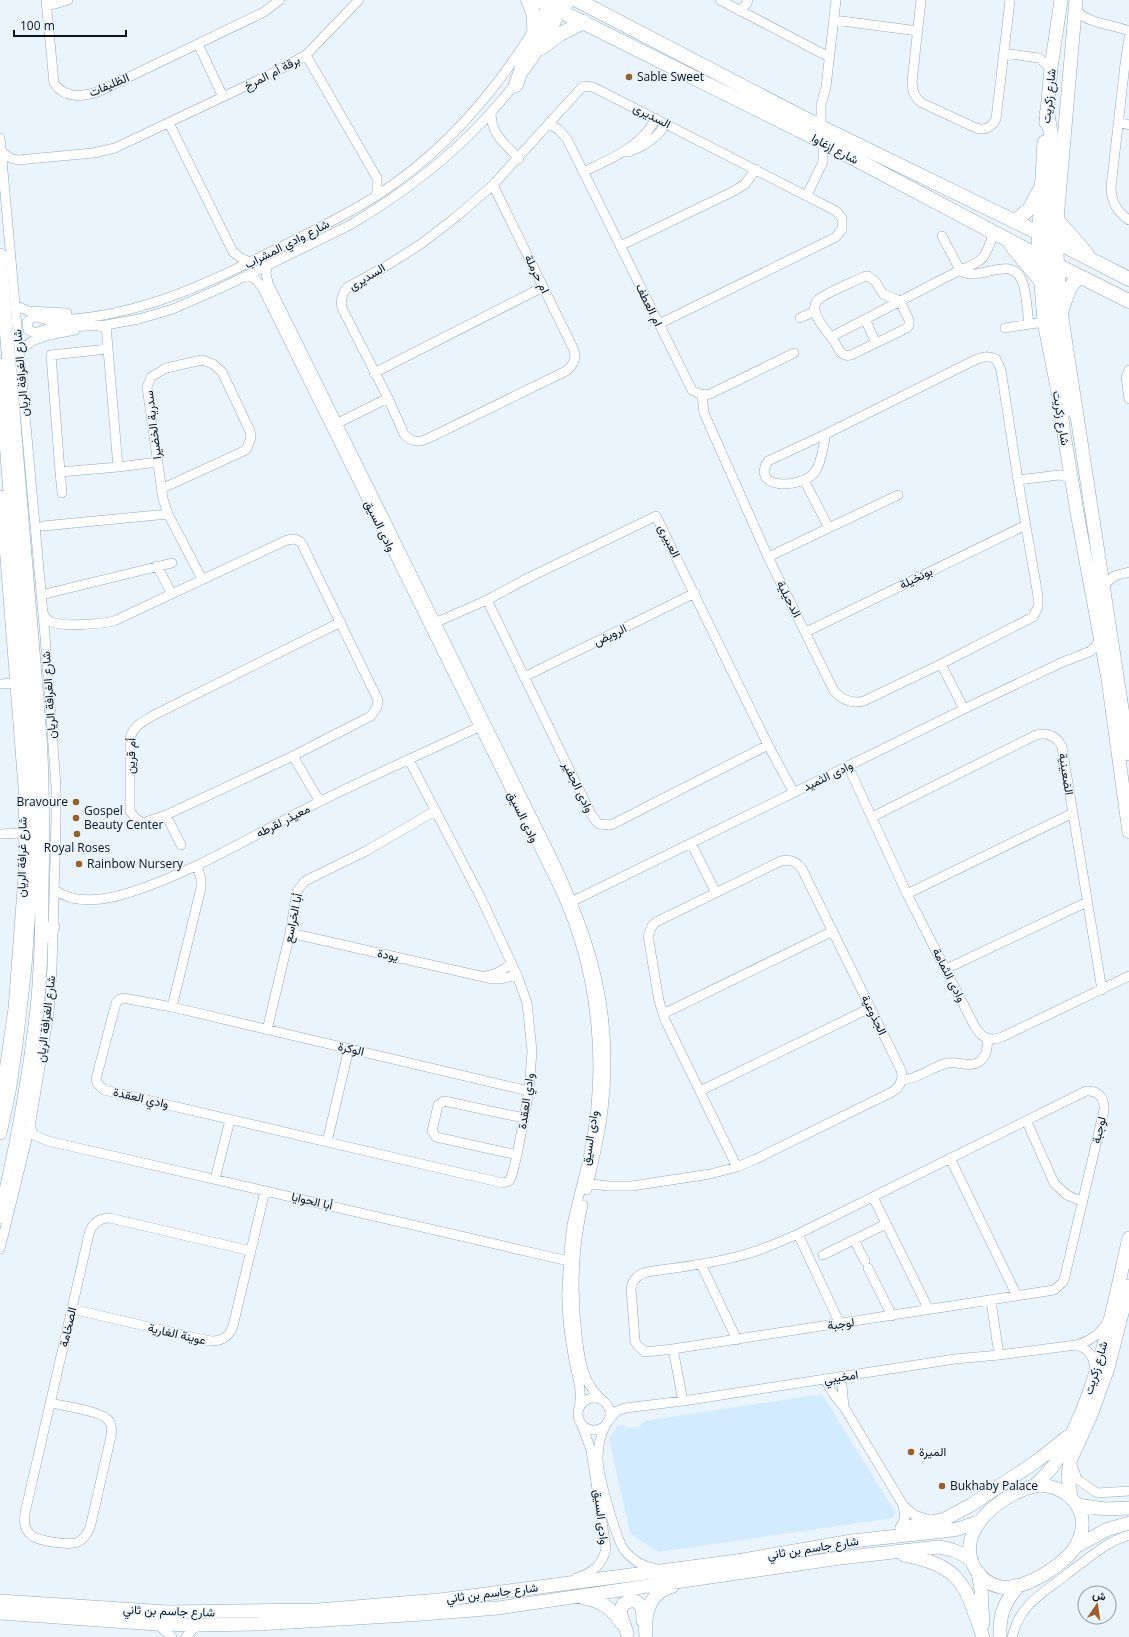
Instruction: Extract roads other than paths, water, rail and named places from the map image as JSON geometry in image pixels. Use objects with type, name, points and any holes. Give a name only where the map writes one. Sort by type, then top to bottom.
[{"type":"main road","points":[[528,0],[534,15],[534,28]]},
{"type":"main road","points":[[595,0],[604,13]]},
{"type":"main road","name":"شارع زكريت","points":[[1061,0],[1051,68],[1040,189],[1047,249],[1061,312],[1129,754]]},
{"type":"main road","points":[[516,85],[525,59],[559,3],[662,50],[681,53]]},
{"type":"main road","name":"شارع إزغاوا","points":[[559,3],[604,13],[821,127],[1015,222],[1081,277],[1129,301]]},
{"type":"main road","name":"شارع إزغاوا","points":[[559,3],[584,22],[823,142],[1007,240],[1093,261],[1129,279]]},
{"type":"main road","name":"شارع زكريت","points":[[1075,5],[1057,220],[1047,249],[1040,280],[1044,322],[1060,406],[1099,638],[1104,655],[1129,832]]},
{"type":"main road","points":[[541,48],[560,34],[584,22]]},
{"type":"main road","points":[[1047,112],[1051,135],[1047,249],[1064,395],[1070,407],[1076,413]]},
{"type":"main road","points":[[1015,222],[1030,208],[1040,189]]},
{"type":"main road","points":[[955,212],[975,215],[1047,249],[1129,291]]},
{"type":"main road","points":[[1057,220],[1093,261]]},
{"type":"main road","points":[[1007,240],[1040,280]]},
{"type":"main road","name":"شارع الغرافة الريان","points":[[0,255],[11,374],[43,786],[42,939],[29,1104],[0,1217]]},
{"type":"main road","points":[[1061,312],[1071,286],[1081,277]]},
{"type":"main road","points":[[2,285],[15,298]]},
{"type":"main road","points":[[11,374],[19,353]]},
{"type":"main road","name":"شارع الغرافة الريان","points":[[0,365],[32,772],[33,816],[31,872],[21,1007],[9,1092],[0,1133]]},
{"type":"main road","points":[[0,448],[7,460]]},
{"type":"main road","points":[[43,860],[55,870]]},
{"type":"main road","points":[[42,939],[53,927]]},
{"type":"main road","points":[[11,1170],[21,1159]]},
{"type":"main road","name":"شارع زكريت","points":[[1034,1486],[1053,1467],[1074,1430],[1095,1375],[1129,1238]]},
{"type":"main road","name":"شارع زكريت","points":[[1074,1501],[1068,1478],[1070,1461],[1094,1408],[1108,1368],[1129,1286]]},
{"type":"main road","points":[[852,1541],[867,1535],[938,1520],[950,1516],[971,1505],[1022,1472],[1049,1453],[1074,1430]]},
{"type":"main road","points":[[983,1637],[981,1590],[970,1549],[971,1538],[980,1521],[999,1503],[1015,1493],[1034,1486],[1047,1486],[1057,1488],[1074,1501],[1105,1509],[1129,1508]]},
{"type":"main road","points":[[975,1566],[985,1580],[996,1586],[1007,1588],[1019,1586],[1045,1573],[1063,1560],[1078,1542],[1082,1526],[1081,1516],[1074,1501]]},
{"type":"main road","name":"شارع جاسم بن ثاني","points":[[0,1601],[168,1612],[267,1612],[318,1610],[440,1600],[737,1561],[852,1541],[958,1529],[980,1521]]},
{"type":"main road","points":[[1075,1547],[1106,1530],[1129,1523]]},
{"type":"main road","name":"شارع جاسم بن ثاني","points":[[0,1613],[156,1624],[258,1624],[498,1608],[840,1558],[938,1547],[951,1548],[961,1552],[975,1566]]},
{"type":"main road","points":[[891,1553],[935,1562],[953,1574],[962,1584],[968,1595],[983,1637]]},
{"type":"main road","points":[[645,1635],[647,1616],[654,1598],[666,1588],[694,1579]]},
{"type":"main road","points":[[1000,1637],[1003,1608],[1019,1586]]},
{"type":"main road","points":[[576,1596],[595,1600],[608,1607],[617,1617],[628,1635]]},
{"type":"main road","points":[[628,1635],[620,1616],[620,1609],[623,1604],[632,1600],[638,1603],[642,1608],[645,1635]]},
{"type":"street","points":[[47,3],[55,4],[68,0]]},
{"type":"street","name":"الظليفات","points":[[47,3],[54,83],[58,89],[68,94],[77,96],[93,94],[264,12],[280,0]]},
{"type":"street","name":"برقة أم المرخ","points":[[18,160],[106,151],[125,144],[271,74],[306,55],[359,0]]},
{"type":"street","points":[[720,0],[829,57]]},
{"type":"street","points":[[740,11],[748,3],[748,0]]},
{"type":"street","points":[[821,127],[821,105],[826,88],[836,0]]},
{"type":"street","points":[[922,0],[912,86],[914,96],[922,103],[978,129],[985,129],[996,119],[1010,0]]},
{"type":"street","name":"شارع وادي المشراب","points":[[106,325],[55,327],[35,333],[30,332],[26,325],[28,320],[33,317],[49,320],[95,316],[143,306],[180,294],[230,273],[352,210],[377,195],[392,185],[437,148],[476,107],[510,65],[534,28],[559,3]]},
{"type":"street","name":"شارع وادي المشراب","points":[[19,353],[26,344],[34,340],[139,319],[173,309],[267,266],[350,225],[391,199],[430,170],[475,130],[516,85],[541,48],[559,3]]},
{"type":"street","points":[[1075,5],[1084,18],[1094,22],[1113,25],[1129,31]]},
{"type":"street","points":[[834,20],[918,31]]},
{"type":"street","points":[[1071,51],[1080,28],[1085,24],[1094,22]]},
{"type":"street","points":[[1129,38],[1118,122],[1111,193],[1117,208],[1129,220]]},
{"type":"street","points":[[198,44],[223,97]]},
{"type":"street","points":[[1039,58],[1054,51]]},
{"type":"street","points":[[1004,53],[1039,58],[1051,68]]},
{"type":"street","points":[[306,55],[376,178],[377,195]]},
{"type":"street","name":"السديرى","points":[[573,364],[566,371],[421,442],[415,442],[404,434],[388,398],[342,308],[341,302],[344,291],[348,287],[383,268],[421,244],[494,185],[550,124],[579,89],[586,85],[594,87],[666,123],[807,195],[840,214],[843,226],[839,234],[659,324]]},
{"type":"street","points":[[804,118],[814,114],[821,105]]},
{"type":"street","points":[[491,114],[491,122],[494,131],[519,159]]},
{"type":"street","points":[[622,153],[645,135],[656,118]]},
{"type":"street","points":[[1118,122],[1129,125]]},
{"type":"street","points":[[169,123],[233,252],[233,262],[230,273]]},
{"type":"street","points":[[583,172],[622,153],[648,144],[657,136],[666,123]]},
{"type":"street","name":"ام العطف","points":[[550,124],[559,130],[567,139],[690,388],[695,393],[702,395]]},
{"type":"street","points":[[475,130],[484,129],[494,131]]},
{"type":"street","name":"شارع الغرافة الريان","points":[[0,138],[45,636],[56,786],[55,890],[49,1013],[29,1104],[30,1127],[0,1249]]},
{"type":"street","points":[[823,142],[823,162]]},
{"type":"street","points":[[1,151],[10,158],[18,160]]},
{"type":"street","points":[[807,195],[823,162],[830,155],[839,151]]},
{"type":"street","points":[[3,174],[9,165],[18,160]]},
{"type":"street","points":[[620,246],[734,191],[745,184],[756,169]]},
{"type":"street","points":[[376,178],[392,185]]},
{"type":"street","name":"ام حرملة","points":[[494,185],[574,348],[575,356],[573,364]]},
{"type":"street","points":[[831,337],[900,300],[960,270],[976,264],[983,259],[994,233]]},
{"type":"street","points":[[942,236],[960,270],[964,273],[972,274],[1003,268],[1017,273],[1023,284],[1029,324]]},
{"type":"street","points":[[233,252],[250,262]]},
{"type":"street","name":"وادى السيق","points":[[267,266],[266,273],[268,283],[335,425],[569,903],[593,997],[597,1034],[596,1095],[580,1220],[572,1262],[567,1309],[573,1356],[580,1387],[579,1408]]},
{"type":"street","name":"وادى السيق","points":[[247,275],[255,279],[262,287],[335,425]]},
{"type":"street","points":[[866,276],[875,281],[880,291],[886,296],[900,300],[909,320],[909,324],[907,328],[848,356],[841,353],[824,329],[815,311],[815,305],[821,298],[866,276]]},
{"type":"street","points":[[374,373],[543,287]]},
{"type":"street","points":[[15,298],[28,311],[64,313],[112,312]]},
{"type":"street","points":[[800,318],[815,311]]},
{"type":"street","points":[[865,319],[876,343]]},
{"type":"street","points":[[1005,328],[1044,322]]},
{"type":"street","points":[[106,325],[118,467]]},
{"type":"street","points":[[62,493],[51,354],[108,349]]},
{"type":"street","points":[[702,395],[710,394],[794,353]]},
{"type":"street","name":"الدحيلية","points":[[702,395],[704,413],[768,557],[834,691],[842,699],[850,702],[864,701],[1026,621],[1033,617],[1036,612],[1039,601],[1001,370],[996,359],[983,356],[768,462],[765,467],[764,473],[767,479],[772,483],[791,484],[804,480]]},
{"type":"street","name":"سدرية الخضيرا","points":[[161,489],[246,450],[251,438],[250,431],[222,372],[213,364],[202,360],[166,368],[151,377],[148,387],[162,499],[168,514],[202,579]]},
{"type":"street","points":[[1129,370],[1126,377],[1129,399]]},
{"type":"street","points":[[335,425],[388,398]]},
{"type":"street","points":[[826,434],[818,466],[810,477],[804,480],[829,528]]},
{"type":"street","points":[[60,472],[158,462]]},
{"type":"street","points":[[1018,480],[1071,473]]},
{"type":"street","name":"شارع غرافة الريان","points":[[0,495],[23,788],[24,833],[24,863],[15,979],[10,1031],[0,1098]]},
{"type":"street","points":[[768,557],[898,495]]},
{"type":"street","points":[[43,526],[168,514]]},
{"type":"street","name":"العبيرى","points":[[432,624],[487,600],[528,578],[656,516],[695,593],[768,745],[794,793]]},
{"type":"street","name":"بونخيلة","points":[[806,632],[1026,525]]},
{"type":"street","name":"أم قرين","points":[[58,624],[97,624],[114,621],[287,540],[295,539],[302,542],[341,622],[378,700],[377,707],[371,716],[293,756],[166,815],[143,823],[135,818],[130,811],[130,738],[132,731],[137,725],[154,715],[341,622]]},
{"type":"street","points":[[41,595],[172,563]]},
{"type":"street","points":[[158,566],[172,594]]},
{"type":"street","points":[[1100,569],[1114,576]]},
{"type":"street","points":[[1103,586],[1114,576],[1129,572]]},
{"type":"street","name":"الرويض","points":[[524,677],[695,593]]},
{"type":"street","name":"وادى الجفير","points":[[487,600],[591,814],[598,824],[611,825],[768,745]]},
{"type":"street","points":[[43,613],[48,621],[58,624]]},
{"type":"street","points":[[45,636],[50,628],[58,624]]},
{"type":"street","points":[[1099,638],[1098,643],[1091,651],[1104,655]]},
{"type":"street","name":"وادى الثميد","points":[[569,903],[964,709],[1063,662],[1091,651]]},
{"type":"street","points":[[941,664],[964,709]]},
{"type":"street","points":[[0,684],[15,683]]},
{"type":"street","name":"معيذر لقرطه","points":[[55,890],[64,896],[75,899],[105,898],[128,893],[197,866],[320,802],[482,725]]},
{"type":"street","name":"الضعينية","points":[[872,817],[1042,734],[1052,735],[1056,738],[1062,748],[1102,990]]},
{"type":"street","points":[[293,756],[320,802]]},
{"type":"street","name":"وادي العقدة","points":[[123,998],[116,1003],[96,1079],[98,1086],[104,1090],[502,1183],[509,1181],[511,1179],[517,1155],[529,1091],[531,1044],[527,1003],[517,975],[481,898],[409,760]]},
{"type":"street","name":"وادى الثمامة","points":[[848,766],[907,894],[975,1027],[980,1034],[988,1039]]},
{"type":"street","name":"أبا الخراسع","points":[[267,1030],[290,933],[297,891],[306,881],[366,851],[435,811]]},
{"type":"street","points":[[907,894],[1073,813]]},
{"type":"street","points":[[166,815],[181,845]]},
{"type":"street","points":[[0,834],[24,833]]},
{"type":"street","points":[[691,843],[716,893]]},
{"type":"street","name":"الجذوعية","points":[[737,1166],[669,1031],[663,1014],[648,942],[649,931],[656,922],[781,861],[791,860],[796,862],[802,869],[901,1070],[902,1080]]},
{"type":"street","points":[[172,1008],[201,888],[201,879],[197,866]]},
{"type":"street","name":"معيذر لقرطه","points":[[54,907],[75,899]]},
{"type":"street","points":[[946,969],[1087,902]]},
{"type":"street","points":[[663,1014],[833,931]]},
{"type":"street","name":"يودة","points":[[290,933],[493,979],[501,980],[517,975]]},
{"type":"street","points":[[485,976],[497,973],[512,964]]},
{"type":"street","points":[[585,1183],[608,1186],[632,1186],[696,1177],[737,1166],[756,1159],[892,1092],[900,1086],[902,1080],[915,1078],[947,1063],[975,1064],[984,1058],[987,1050],[988,1039],[1002,1038],[1129,976]]},
{"type":"street","name":"الوكرة","points":[[123,998],[349,1048],[529,1091]]},
{"type":"street","points":[[700,1092],[870,1008]]},
{"type":"street","points":[[327,1142],[349,1048]]},
{"type":"street","name":"لوجبة","points":[[1086,1091],[1095,1092],[1102,1097],[1104,1101],[1104,1110],[1083,1202],[1063,1282],[1054,1290],[991,1301],[673,1349],[645,1352],[637,1345],[634,1336],[632,1284],[636,1277],[643,1273],[744,1255],[798,1234],[950,1158],[1027,1122],[1086,1091]]},
{"type":"street","points":[[517,1155],[436,1137],[432,1131],[438,1105],[444,1101],[524,1118]]},
{"type":"street","points":[[215,1179],[230,1120]]},
{"type":"street","points":[[1027,1122],[1054,1183],[1067,1195],[1083,1202]]},
{"type":"street","name":"أبا الحوايا","points":[[30,1127],[34,1134],[48,1141]]},
{"type":"street","name":"أبا الحوايا","points":[[25,1146],[33,1141],[48,1141],[572,1262]]},
{"type":"street","points":[[950,1158],[1016,1296]]},
{"type":"street","name":"عوينة الغارية","points":[[72,1309],[211,1342],[222,1340],[229,1334],[234,1326],[265,1191]]},
{"type":"street","points":[[873,1197],[929,1310]]},
{"type":"street","name":"الصخامة","points":[[50,1403],[102,1415],[109,1421],[111,1426],[111,1436],[90,1528],[83,1538],[72,1543],[35,1538],[29,1534],[24,1520],[25,1513],[50,1403],[72,1309],[90,1229],[96,1222],[105,1218],[116,1219],[251,1250]]},
{"type":"street","points":[[823,1255],[886,1224]]},
{"type":"street","points":[[798,1234],[840,1324]]},
{"type":"street","points":[[854,1240],[892,1316]]},
{"type":"street","name":"وادى السيق","points":[[572,1262],[574,1307],[583,1372],[589,1384],[604,1401]]},
{"type":"street","points":[[700,1264],[737,1340]]},
{"type":"street","points":[[991,1301],[999,1355]]},
{"type":"street","name":"امخيبي","points":[[608,1422],[614,1413],[625,1408],[684,1401],[955,1359],[1076,1345],[1096,1337],[1110,1318]]},
{"type":"street","points":[[1076,1345],[1084,1348],[1092,1356],[1095,1375]]},
{"type":"street","points":[[673,1349],[684,1401]]},
{"type":"street","points":[[841,1376],[844,1407]]},
{"type":"street","points":[[825,1379],[834,1395],[844,1407],[903,1505],[919,1518],[925,1520],[938,1520]]},
{"type":"street","points":[[594,1398],[604,1401],[610,1411],[608,1422],[600,1429],[592,1429],[581,1423],[578,1416],[579,1408],[587,1400],[594,1398]]},
{"type":"street","name":"امخيبي","points":[[604,1401],[625,1408]]},
{"type":"street","name":"وادى السيق","points":[[608,1422],[599,1444],[598,1464],[614,1525],[622,1547],[631,1557],[642,1564],[655,1569],[668,1570]]},
{"type":"street","name":"وادى السيق","points":[[557,1585],[585,1575],[594,1570],[601,1562],[606,1548],[590,1450],[581,1423]]},
{"type":"street","points":[[1070,1461],[1077,1479],[1097,1494],[1129,1491]]},
{"type":"street","points":[[900,1528],[905,1518],[903,1505]]},
{"type":"street","points":[[1012,1637],[1016,1623],[1021,1614],[1035,1599],[1099,1550],[1113,1542],[1129,1536]]},
{"type":"street","points":[[156,1624],[172,1637]]},
{"type":"street","points":[[186,1637],[199,1625]]},
{"type":"place","name":"Sable Sweet","points":[[629,77]]},
{"type":"place","name":"Bravoure","points":[[76,802]]},
{"type":"place","name":"Gospel Beauty Center","points":[[76,818]]},
{"type":"place","name":"Royal Roses","points":[[77,834]]},
{"type":"place","name":"Rainbow Nursery","points":[[79,864]]},
{"type":"place","name":"الميرة","points":[[911,1452]]},
{"type":"place","name":"Bukhaby Palace","points":[[942,1486]]}]
